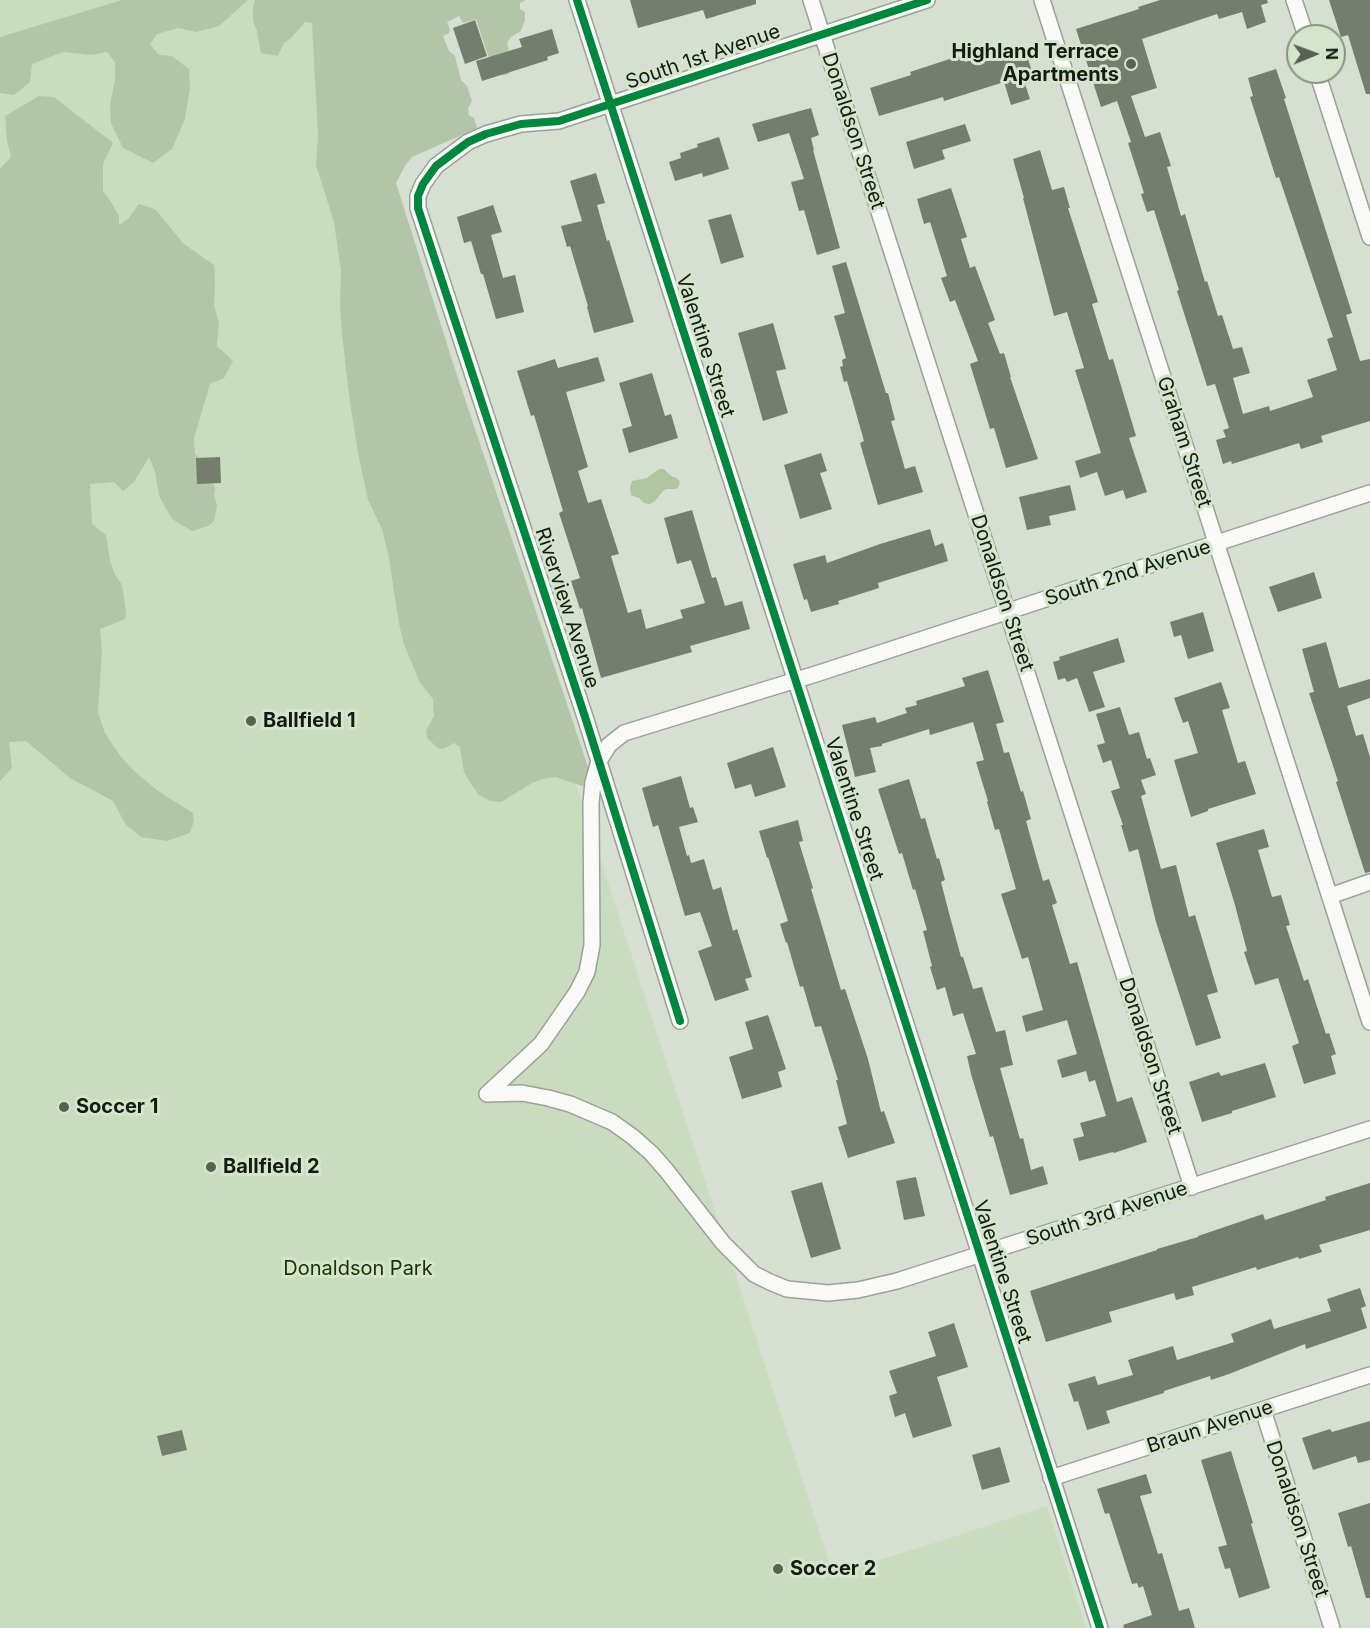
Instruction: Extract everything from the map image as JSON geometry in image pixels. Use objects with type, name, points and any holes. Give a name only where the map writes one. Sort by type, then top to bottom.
[{"type":"street","name":"Valentine Street","points":[[577,0],[1100,1628]]},
{"type":"street","name":"Donaldson Street","points":[[811,0],[1192,1187]]},
{"type":"street","name":"South 1st Avenue","points":[[418,208],[418,196],[436,166],[468,142],[486,134],[521,124],[559,121],[927,0]]},
{"type":"street","name":"Graham Street","points":[[1042,0],[1370,1022]]},
{"type":"street","points":[[1294,0],[1302,24]]},
{"type":"street","points":[[1321,84],[1370,237]]},
{"type":"street","name":"Riverview Avenue","points":[[418,208],[680,1021]]},
{"type":"street","name":"South 2nd Avenue","points":[[598,761],[609,745],[624,734],[1370,493]]},
{"type":"street","name":"South 3rd Avenue","points":[[598,761],[591,803],[592,945],[587,972],[577,992],[541,1044],[487,1094],[522,1093],[548,1098],[570,1104],[612,1122],[651,1153],[738,1259],[754,1274],[770,1282],[787,1289],[828,1293],[858,1290],[897,1281],[1370,1129]]},
{"type":"street","points":[[1329,896],[1370,882]]},
{"type":"street","name":"Braun Avenue","points":[[1051,1478],[1370,1375]]},
{"type":"street","name":"Donaldson Street","points":[[1263,1410],[1332,1628]]},
{"type":"green space","name":"Donaldson Park","points":[[0,0],[365,0],[353,99],[833,1574],[1047,1506],[1086,1628],[0,1628]]},
{"type":"shaded area","points":[[122,0],[248,0],[219,26],[196,32],[178,28],[157,34],[150,44],[159,55],[172,56],[189,69],[190,87],[185,119],[172,149],[153,163],[123,148],[111,123],[110,104],[115,81],[115,62],[107,52],[92,55],[63,52],[32,64],[30,82],[14,95],[0,93],[0,37]]},
{"type":"shaded area","points":[[255,0],[526,0],[520,3],[520,9],[525,12],[521,31],[511,37],[507,43],[509,50],[505,52],[510,73],[506,75],[500,75],[489,58],[476,19],[463,23],[459,16],[447,22],[450,30],[443,36],[449,51],[455,56],[461,80],[467,86],[472,101],[468,108],[469,115],[474,118],[477,128],[412,157],[396,183],[452,360],[593,782],[582,786],[556,777],[543,779],[501,802],[491,801],[479,795],[464,772],[460,747],[454,743],[439,749],[427,738],[426,731],[434,716],[433,699],[419,681],[404,644],[389,558],[382,529],[368,500],[358,453],[342,334],[341,271],[334,222],[316,165],[318,134],[312,23],[305,22],[284,43],[278,56],[261,53],[253,21]]},
{"type":"shaded area","points":[[39,96],[54,97],[113,143],[103,164],[103,191],[119,216],[119,225],[128,219],[139,204],[155,209],[184,244],[214,265],[214,305],[219,324],[217,346],[233,361],[224,378],[210,384],[194,438],[195,454],[203,461],[208,482],[213,483],[215,488],[217,506],[214,521],[208,526],[192,531],[172,519],[159,496],[155,471],[149,457],[134,482],[123,491],[114,482],[90,484],[92,524],[106,535],[114,573],[122,585],[126,612],[125,619],[100,629],[102,652],[98,713],[105,733],[121,757],[134,771],[158,791],[193,813],[194,821],[190,833],[167,841],[141,837],[126,825],[113,801],[70,778],[26,741],[9,742],[12,768],[0,781],[0,169],[11,157],[5,116]]},
{"type":"shaded area","points":[[659,469],[664,469],[677,478],[680,482],[678,488],[663,491],[650,504],[631,495],[632,481],[647,478]]},
{"type":"building","points":[[630,0],[756,0],[756,4],[706,19],[703,10],[638,28]]},
{"type":"building","points":[[1160,0],[1267,0],[1268,3],[1261,5],[1266,22],[1247,29],[1242,12],[1219,19],[1217,14],[1142,39],[1157,88],[1131,96],[1145,137],[1160,132],[1171,166],[1167,167],[1181,216],[1185,214],[1205,282],[1207,281],[1218,316],[1222,315],[1233,349],[1242,347],[1250,373],[1233,378],[1243,414],[1269,406],[1270,411],[1313,397],[1307,380],[1337,370],[1327,339],[1333,337],[1279,177],[1276,178],[1250,97],[1253,96],[1248,78],[1276,69],[1352,313],[1346,315],[1360,361],[1370,359],[1370,421],[1321,436],[1323,442],[1301,449],[1299,443],[1232,464],[1231,461],[1223,464],[1216,440],[1226,437],[1223,430],[1229,428],[1215,384],[1207,386],[1154,210],[1147,212],[1141,194],[1144,193],[1128,143],[1131,142],[1117,101],[1101,107],[1076,29]]},
{"type":"building","points":[[1329,0],[1370,0],[1370,94],[1366,94],[1348,35],[1346,36],[1346,24],[1337,24]]},
{"type":"building","points":[[475,20],[487,56],[465,64],[453,28]]},
{"type":"building","points":[[552,29],[559,53],[547,57],[548,60],[482,81],[476,61],[522,47],[519,39]]},
{"type":"building","points":[[1024,46],[1035,81],[1025,84],[1030,99],[1011,105],[1004,82],[944,101],[943,97],[879,116],[870,88],[962,55],[965,62]]},
{"type":"building","points":[[811,108],[819,135],[811,138],[813,150],[840,248],[817,255],[804,210],[799,211],[791,182],[804,179],[789,133],[758,142],[752,124]]},
{"type":"building","points":[[965,124],[971,141],[942,150],[945,159],[914,169],[906,142]]},
{"type":"building","points":[[719,137],[729,169],[703,177],[702,173],[675,181],[669,162],[681,158],[680,153],[698,147],[697,144]]},
{"type":"building","points":[[1040,150],[1052,190],[1064,187],[1070,208],[1068,208],[1098,302],[1092,304],[1109,360],[1113,359],[1136,436],[1129,438],[1147,492],[1126,499],[1123,490],[1105,496],[1097,472],[1080,478],[1075,461],[1101,453],[1075,370],[1084,368],[1067,312],[1054,316],[1013,159]]},
{"type":"building","points":[[596,173],[605,203],[597,205],[634,322],[594,333],[570,246],[567,247],[561,226],[582,221],[570,181]]},
{"type":"building","points":[[951,188],[967,237],[961,239],[970,268],[975,266],[995,320],[988,323],[1000,354],[1004,353],[1038,459],[1006,468],[994,428],[990,429],[970,364],[978,361],[955,300],[950,302],[941,278],[947,276],[930,222],[924,224],[917,199]]},
{"type":"building","points":[[493,205],[502,232],[491,235],[503,278],[515,275],[524,312],[496,319],[471,241],[464,243],[457,217]]},
{"type":"building","points":[[731,214],[744,257],[721,264],[708,220]]},
{"type":"building","points":[[846,262],[886,393],[888,393],[895,420],[891,421],[905,469],[915,466],[923,492],[878,505],[860,443],[864,441],[847,381],[844,382],[840,367],[843,366],[842,360],[846,358],[834,316],[845,313],[832,266]]},
{"type":"building","points":[[773,323],[786,369],[776,371],[788,413],[763,421],[738,333]]},
{"type":"building","points":[[598,357],[605,381],[566,392],[588,467],[578,471],[588,503],[601,499],[619,554],[611,556],[628,613],[641,609],[646,629],[683,618],[680,610],[705,603],[691,560],[677,564],[664,518],[692,510],[712,578],[716,577],[725,606],[742,601],[750,629],[690,646],[692,652],[601,678],[582,608],[580,609],[571,581],[580,578],[559,513],[563,511],[534,415],[531,416],[517,371],[555,359],[558,368]]},
{"type":"building","points":[[652,373],[665,416],[671,414],[678,438],[629,453],[622,429],[632,426],[619,383]]},
{"type":"building","points":[[821,453],[827,471],[820,473],[832,509],[800,519],[784,465]]},
{"type":"building","points":[[220,457],[221,483],[197,484],[196,458]]},
{"type":"building","points":[[1070,485],[1076,510],[1049,516],[1051,525],[1027,530],[1019,497]]},
{"type":"building","points":[[930,529],[935,546],[943,543],[948,561],[878,583],[879,588],[811,612],[807,599],[804,600],[793,564],[825,555],[827,563]]},
{"type":"building","points":[[1314,572],[1322,598],[1278,612],[1269,587]]},
{"type":"building","points":[[1203,612],[1214,651],[1188,659],[1181,635],[1174,637],[1170,622]]},
{"type":"building","points":[[1118,638],[1125,662],[1093,672],[1105,707],[1089,712],[1077,678],[1067,682],[1065,678],[1058,680],[1053,662],[1060,660],[1059,657]]},
{"type":"building","points":[[1326,642],[1339,688],[1370,679],[1370,698],[1347,706],[1356,736],[1363,734],[1370,757],[1370,872],[1365,873],[1309,693],[1314,692],[1302,649]]},
{"type":"building","points":[[988,670],[1004,722],[996,724],[1004,753],[1009,752],[1021,792],[1023,791],[1031,819],[1026,821],[1043,881],[1049,879],[1057,903],[1052,905],[1070,964],[1077,962],[1117,1102],[1132,1097],[1147,1142],[1079,1161],[1073,1139],[1084,1136],[1080,1123],[1106,1116],[1095,1080],[1089,1082],[1086,1071],[1062,1078],[1057,1060],[1077,1054],[1067,1020],[1026,1032],[1022,1016],[1043,1010],[1028,957],[1022,959],[1001,894],[1016,889],[999,829],[995,830],[976,762],[984,760],[973,722],[930,735],[929,729],[870,748],[876,772],[855,777],[842,725],[875,717],[877,723],[907,713],[905,708],[917,705],[916,701],[965,686],[962,678]]},
{"type":"building","points":[[1221,682],[1230,708],[1222,710],[1238,763],[1245,761],[1256,794],[1208,809],[1208,811],[1191,817],[1174,760],[1198,753],[1188,721],[1183,723],[1174,698]]},
{"type":"building","points":[[1120,707],[1129,735],[1139,732],[1147,759],[1150,758],[1156,775],[1141,780],[1146,794],[1141,796],[1161,869],[1176,865],[1189,917],[1195,915],[1218,992],[1207,995],[1221,1038],[1196,1046],[1156,922],[1138,849],[1129,852],[1121,825],[1123,825],[1111,791],[1120,788],[1111,760],[1103,763],[1097,745],[1105,743],[1096,714]]},
{"type":"building","points":[[773,747],[786,787],[755,797],[751,784],[735,789],[727,763]]},
{"type":"building","points":[[681,776],[690,808],[693,807],[698,822],[679,827],[687,856],[689,855],[691,863],[704,859],[713,890],[721,887],[733,931],[737,929],[752,977],[745,979],[749,990],[715,1001],[698,951],[712,946],[700,912],[685,916],[658,825],[653,827],[642,788]]},
{"type":"building","points":[[909,779],[921,819],[925,818],[937,859],[939,858],[945,880],[941,882],[949,913],[961,957],[963,957],[973,989],[982,987],[996,1032],[1005,1030],[1013,1065],[1000,1068],[1020,1139],[1023,1138],[1031,1170],[1043,1166],[1048,1184],[1010,1195],[993,1136],[990,1137],[971,1074],[967,1056],[976,1054],[963,1013],[953,1016],[945,987],[937,990],[923,931],[927,930],[915,889],[913,890],[902,853],[899,854],[878,789]]},
{"type":"building","points":[[798,820],[803,841],[799,842],[841,990],[845,989],[868,1059],[881,1112],[884,1111],[895,1143],[848,1158],[838,1127],[847,1124],[836,1080],[838,1080],[821,1026],[815,1027],[803,986],[800,987],[786,943],[780,924],[788,921],[759,831]]},
{"type":"building","points":[[1264,829],[1269,847],[1258,850],[1272,897],[1281,895],[1290,925],[1286,926],[1304,981],[1308,979],[1326,1034],[1329,1033],[1336,1054],[1331,1056],[1336,1074],[1304,1084],[1292,1046],[1299,1043],[1278,978],[1255,985],[1244,952],[1247,951],[1235,905],[1216,843]]},
{"type":"building","points":[[768,1015],[786,1069],[778,1072],[782,1087],[742,1099],[729,1057],[753,1049],[745,1022]]},
{"type":"building","points":[[1265,1063],[1276,1097],[1202,1122],[1189,1082],[1219,1072],[1221,1076]]},
{"type":"building","points":[[916,1177],[925,1216],[904,1220],[896,1181]]},
{"type":"building","points":[[822,1182],[841,1249],[811,1258],[791,1191]]},
{"type":"building","points":[[1370,1183],[1370,1230],[1319,1245],[1322,1252],[1257,1270],[1256,1267],[1192,1287],[1194,1295],[1176,1300],[1174,1293],[1109,1312],[1112,1322],[1046,1342],[1030,1291],[1263,1214],[1265,1220]]},
{"type":"building","points":[[1360,1288],[1366,1306],[1361,1308],[1367,1328],[1306,1349],[1305,1344],[1229,1374],[1211,1380],[1210,1376],[1106,1411],[1110,1423],[1087,1430],[1078,1401],[1074,1402],[1068,1384],[1095,1376],[1098,1385],[1133,1375],[1128,1360],[1173,1346],[1177,1360],[1234,1342],[1231,1334],[1271,1319],[1274,1329],[1331,1311],[1327,1299]]},
{"type":"building","points":[[954,1323],[968,1367],[937,1377],[952,1426],[913,1438],[905,1413],[895,1417],[889,1396],[897,1393],[889,1371],[936,1356],[928,1332]]},
{"type":"building","points":[[1370,1421],[1370,1460],[1358,1463],[1356,1456],[1313,1470],[1302,1438],[1330,1429],[1332,1432]]},
{"type":"building","points":[[182,1430],[187,1450],[162,1456],[157,1436]]},
{"type":"building","points":[[1000,1447],[1010,1482],[982,1490],[972,1455]]},
{"type":"building","points":[[1231,1451],[1270,1588],[1239,1598],[1230,1568],[1225,1569],[1218,1547],[1227,1545],[1201,1460]]},
{"type":"building","points":[[1146,1474],[1152,1493],[1140,1496],[1158,1554],[1162,1553],[1179,1611],[1189,1608],[1195,1628],[1124,1628],[1123,1625],[1152,1615],[1143,1586],[1139,1588],[1137,1583],[1132,1584],[1109,1513],[1105,1514],[1097,1489]]},
{"type":"building","points":[[1370,1503],[1370,1598],[1366,1598],[1351,1546],[1348,1547],[1338,1513]]},
{"type":"cycle path","points":[[577,0],[1100,1628]]},
{"type":"cycle path","points":[[680,1021],[586,720],[418,208],[418,196],[423,184],[436,166],[468,142],[486,134],[521,124],[559,121],[927,0]]},
{"type":"place","name":"Highland Terrace Apartments","points":[[1131,64]]},
{"type":"place","name":"Ballfield 1","points":[[251,721]]},
{"type":"place","name":"Soccer 1","points":[[64,1107]]},
{"type":"place","name":"Ballfield 2","points":[[211,1167]]},
{"type":"place","name":"Soccer 2","points":[[778,1569]]}]
